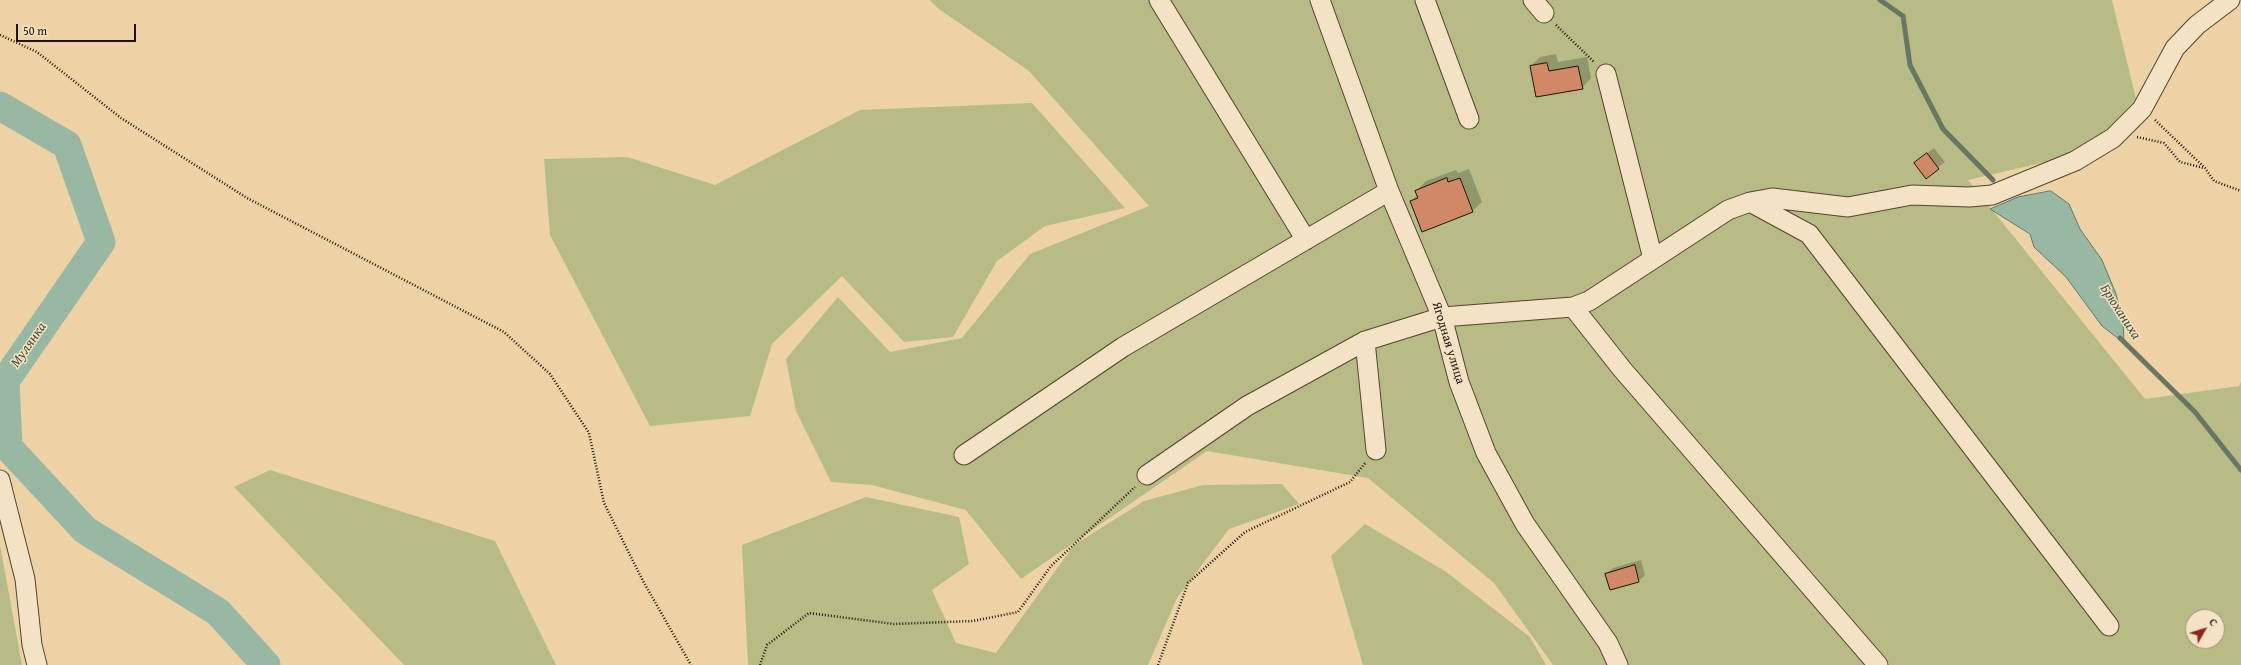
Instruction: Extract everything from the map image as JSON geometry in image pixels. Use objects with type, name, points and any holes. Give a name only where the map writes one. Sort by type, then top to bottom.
[{"type":"street","points":[[1159,0],[1306,240]]},
{"type":"street","name":"Ягодная улица","points":[[1320,0],[1389,191],[1442,317],[1459,382],[1486,453],[1525,524],[1608,643],[1618,665]]},
{"type":"street","points":[[1424,0],[1469,119]]},
{"type":"street","points":[[1147,475],[1247,406],[1365,342],[1442,317],[1573,307],[1589,301],[1607,291],[1728,210],[1750,202],[1772,198],[1848,207],[1912,195],[1969,197],[1992,195],[2075,162],[2117,133],[2138,113],[2157,84],[2175,48],[2197,25],[2230,0]]},
{"type":"street","points":[[1606,74],[1653,259]]},
{"type":"street","points":[[964,454],[1123,347],[1389,191]]},
{"type":"street","points":[[1750,202],[1809,234],[2109,626]]},
{"type":"street","points":[[1573,307],[1622,369],[1878,665]]},
{"type":"street","points":[[1365,342],[1376,450]]},
{"type":"street","points":[[0,480],[25,579],[32,645],[37,665]]},
{"type":"path","points":[[1539,7],[1606,74]]},
{"type":"path","points":[[0,35],[37,52],[121,118],[247,198],[504,332],[550,374],[589,433],[604,503],[643,581],[691,665]]},
{"type":"path","points":[[2138,113],[2158,122],[2205,168],[2214,181],[2241,191]]},
{"type":"path","points":[[2117,133],[2164,143],[2180,162],[2205,168]]},
{"type":"path","points":[[1158,665],[1188,583],[1245,532],[1350,482],[1376,450]]},
{"type":"path","points":[[760,665],[767,645],[809,612],[894,624],[973,621],[1018,612],[1051,566],[1147,475]]},
{"type":"green space","points":[[930,0],[2112,0],[2136,99],[2084,153],[1968,180],[2145,399],[2239,386],[2241,382],[2241,665],[1553,665],[1494,583],[1368,478],[1207,451],[1021,579],[966,510],[872,485],[831,482],[796,411],[786,359],[838,297],[890,352],[962,338],[1030,254],[1149,206],[1029,71],[939,9]]},
{"type":"green space","points":[[1032,103],[1125,208],[1045,226],[997,261],[953,337],[904,342],[842,276],[772,344],[750,416],[650,426],[550,235],[544,159],[627,157],[715,185],[860,110]]},
{"type":"green space","points":[[270,470],[495,541],[556,665],[404,665],[234,487]]},
{"type":"green space","points":[[1282,484],[1299,504],[1229,529],[1177,598],[1148,665],[748,665],[742,545],[866,497],[959,517],[969,564],[932,590],[956,643],[996,653],[1074,545],[1144,501],[1203,485]]},
{"type":"green space","points":[[1365,524],[1445,571],[1530,637],[1546,665],[1363,665],[1331,556]]},
{"type":"green space","points":[[0,545],[22,665],[0,665]]},
{"type":"water","points":[[2051,191],[2069,204],[2080,229],[2102,260],[2116,294],[2123,322],[2124,343],[2102,326],[2066,277],[2034,247],[2030,234],[1990,209],[2018,197]]},
{"type":"building","points":[[1547,63],[1549,71],[1578,66],[1583,89],[1536,97],[1530,66]]},
{"type":"building","points":[[1927,153],[1939,169],[1926,179],[1914,163]]},
{"type":"building","points":[[1447,178],[1448,182],[1460,178],[1473,212],[1422,232],[1410,201],[1418,198],[1415,191]]},
{"type":"building","points":[[1635,565],[1639,582],[1610,590],[1605,574]]},
{"type":"waterway","name":"Брюханиха","points":[[1880,0],[1903,16],[1910,65],[1943,129],[1993,180]]},
{"type":"waterway","name":"Мулянка","points":[[0,106],[67,145],[101,242],[5,381],[8,447],[85,530],[218,612],[266,665]]},
{"type":"waterway","name":"Брюханиха","points":[[2120,338],[2195,412],[2241,470]]}]
